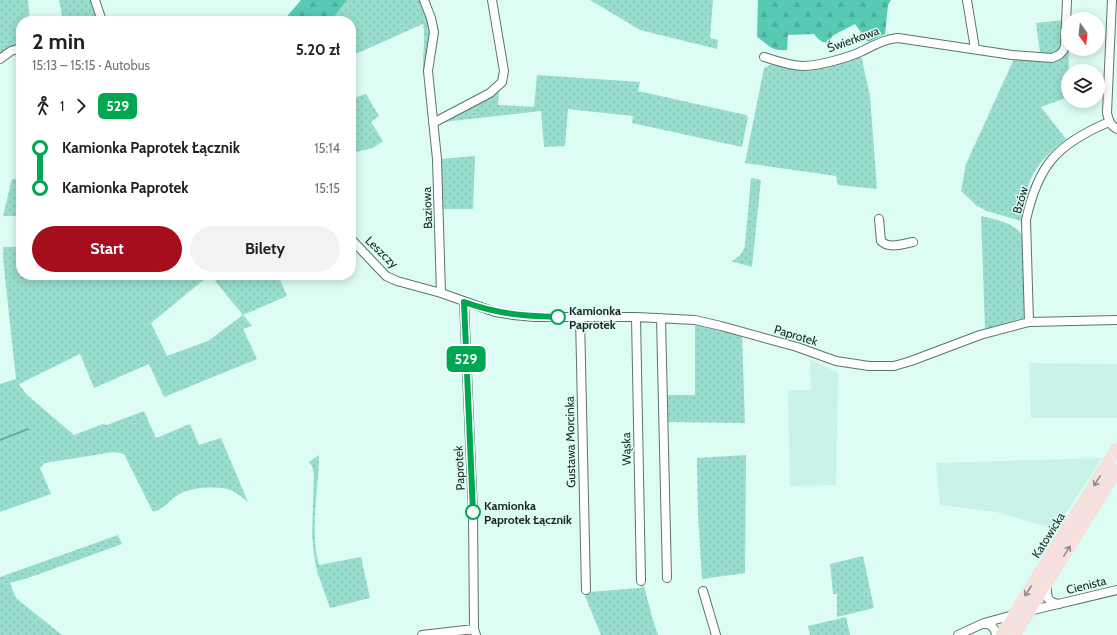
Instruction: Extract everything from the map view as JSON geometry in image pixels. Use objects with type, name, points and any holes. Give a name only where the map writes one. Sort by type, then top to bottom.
[{"type":"main road","name":"Katowicka","points":[[1001,635],[1117,448]]},
{"type":"main road","name":"Katowicka","points":[[1014,635],[1117,470]]},
{"type":"street","points":[[96,0],[101,16]]},
{"type":"street","name":"Baziowa","points":[[424,0],[431,18],[434,32],[428,71],[438,173],[441,293]]},
{"type":"street","points":[[433,123],[490,93],[502,82],[504,71],[492,0]]},
{"type":"street","points":[[967,0],[975,49]]},
{"type":"street","name":"Świerkowa","points":[[764,57],[788,64],[803,66],[814,65],[859,52],[885,40],[898,38],[1012,55],[1052,58],[1059,55],[1065,46],[1067,0]]},
{"type":"street","points":[[1112,0],[1107,113],[1109,122],[1117,129]]},
{"type":"street","points":[[0,59],[11,51],[16,50]]},
{"type":"street","name":"Bzów","points":[[1029,322],[1026,220],[1028,207],[1038,182],[1048,163],[1060,149],[1084,133],[1109,122]]},
{"type":"street","points":[[879,219],[881,241],[885,245],[891,246],[913,242]]},
{"type":"street","name":"Leszczy","points":[[356,244],[386,276],[397,281]]},
{"type":"street","name":"Paprotek","points":[[397,281],[441,293],[495,312],[513,315],[636,317],[695,320],[797,348],[836,361],[869,366],[894,366],[980,335],[1029,322],[1117,320]]},
{"type":"street","name":"Paprotek","points":[[422,635],[475,632],[473,527],[464,302]]},
{"type":"street","name":"Gustawa Morcinka","points":[[580,317],[586,590]]},
{"type":"street","name":"Wąska","points":[[636,317],[641,581]]},
{"type":"street","points":[[660,318],[667,578]]},
{"type":"street","points":[[1046,584],[1048,599],[1054,603],[1062,604]]},
{"type":"street","name":"Cienista","points":[[1029,611],[1117,590]]},
{"type":"street","points":[[703,591],[716,635]]},
{"type":"street","points":[[958,635],[984,623],[1013,615]]},
{"type":"street","points":[[984,623],[991,625],[995,630],[996,635]]},
{"type":"shaded area","points":[[0,0],[28,0],[30,16],[16,16],[16,47],[0,55]]},
{"type":"shaded area","points":[[59,0],[93,0],[98,16],[62,16]]},
{"type":"shaded area","points":[[347,0],[422,0],[431,24],[427,71],[423,72],[423,24],[356,54],[356,16],[335,16]]},
{"type":"shaded area","points":[[590,0],[713,0],[710,38],[718,40],[717,49],[640,30]]},
{"type":"shaded area","points":[[1061,20],[1061,49],[1059,51],[1047,54],[1037,54],[1040,52],[1036,23]]},
{"type":"shaded area","points":[[861,55],[870,96],[877,189],[838,185],[836,176],[745,163],[764,68],[772,64],[787,68],[805,69]]},
{"type":"shaded area","points":[[1069,56],[1069,64],[1061,64],[1061,100],[1041,107],[1066,139],[1047,155],[1034,172],[1025,195],[1021,221],[987,211],[977,206],[961,191],[966,164],[1014,59],[1058,59]]},
{"type":"shaded area","points":[[537,75],[640,82],[638,91],[746,115],[748,117],[742,147],[632,123],[633,116],[568,109],[565,146],[544,147],[541,111],[443,122],[499,90],[498,105],[534,107]]},
{"type":"shaded area","points":[[366,94],[379,116],[371,122],[383,141],[373,148],[356,152],[356,97]]},
{"type":"shaded area","points":[[475,156],[473,209],[443,209],[441,159]]},
{"type":"shaded area","points":[[751,178],[761,180],[752,267],[731,261],[740,255],[745,245]]},
{"type":"shaded area","points":[[12,179],[16,179],[16,216],[3,216]]},
{"type":"shaded area","points":[[981,216],[999,220],[1010,225],[1020,232],[1023,237],[1026,317],[985,329]]},
{"type":"shaded area","points":[[3,247],[16,247],[16,280],[204,280],[151,323],[167,356],[208,341],[243,315],[252,326],[243,329],[257,359],[164,397],[149,364],[94,388],[80,354],[19,384],[26,394],[74,435],[103,424],[107,425],[144,411],[156,438],[190,424],[199,445],[221,438],[248,502],[235,492],[228,489],[205,488],[183,492],[160,509],[153,512],[124,454],[114,452],[45,463],[40,468],[51,494],[0,512],[0,384],[16,379]]},
{"type":"shaded area","points":[[280,280],[287,296],[243,315],[215,281]]},
{"type":"shaded area","points":[[695,325],[742,336],[745,423],[666,422],[665,395],[695,395]]},
{"type":"shaded area","points":[[810,359],[838,373],[836,485],[790,486],[788,390],[811,390]]},
{"type":"shaded area","points":[[1029,363],[1117,364],[1117,418],[1031,418]]},
{"type":"shaded area","points":[[319,455],[315,510],[315,537],[319,565],[361,557],[370,598],[330,608],[317,571],[312,536],[314,474],[312,466],[309,462]]},
{"type":"shaded area","points":[[746,455],[745,573],[702,579],[698,515],[697,458]]},
{"type":"shaded area","points":[[1102,458],[1056,529],[996,512],[940,505],[936,463]]},
{"type":"shaded area","points":[[118,535],[122,544],[10,583],[16,598],[62,635],[0,635],[0,577]]},
{"type":"shaded area","points":[[863,556],[874,608],[837,617],[837,594],[833,594],[830,564]]},
{"type":"shaded area","points":[[644,586],[658,635],[601,635],[585,596],[590,592],[639,588]]},
{"type":"shaded area","points":[[846,617],[850,635],[810,635],[808,626]]},
{"type":"green space","points":[[301,0],[347,0],[335,16],[287,16]]},
{"type":"green space","points":[[758,0],[891,0],[888,5],[885,34],[868,42],[855,24],[832,36],[830,42],[821,41],[814,34],[788,35],[787,50],[777,50],[757,37]]},
{"type":"waterway","points":[[0,440],[28,429]]},
{"type":"bus line","name":"529","points":[[473,512],[464,302],[495,312],[513,315],[558,317]]},
{"type":"place","name":"Kamionka Paprotek","points":[[558,317]]},
{"type":"place","name":"Kamionka Paprotek Łącznik","points":[[473,512]]}]
